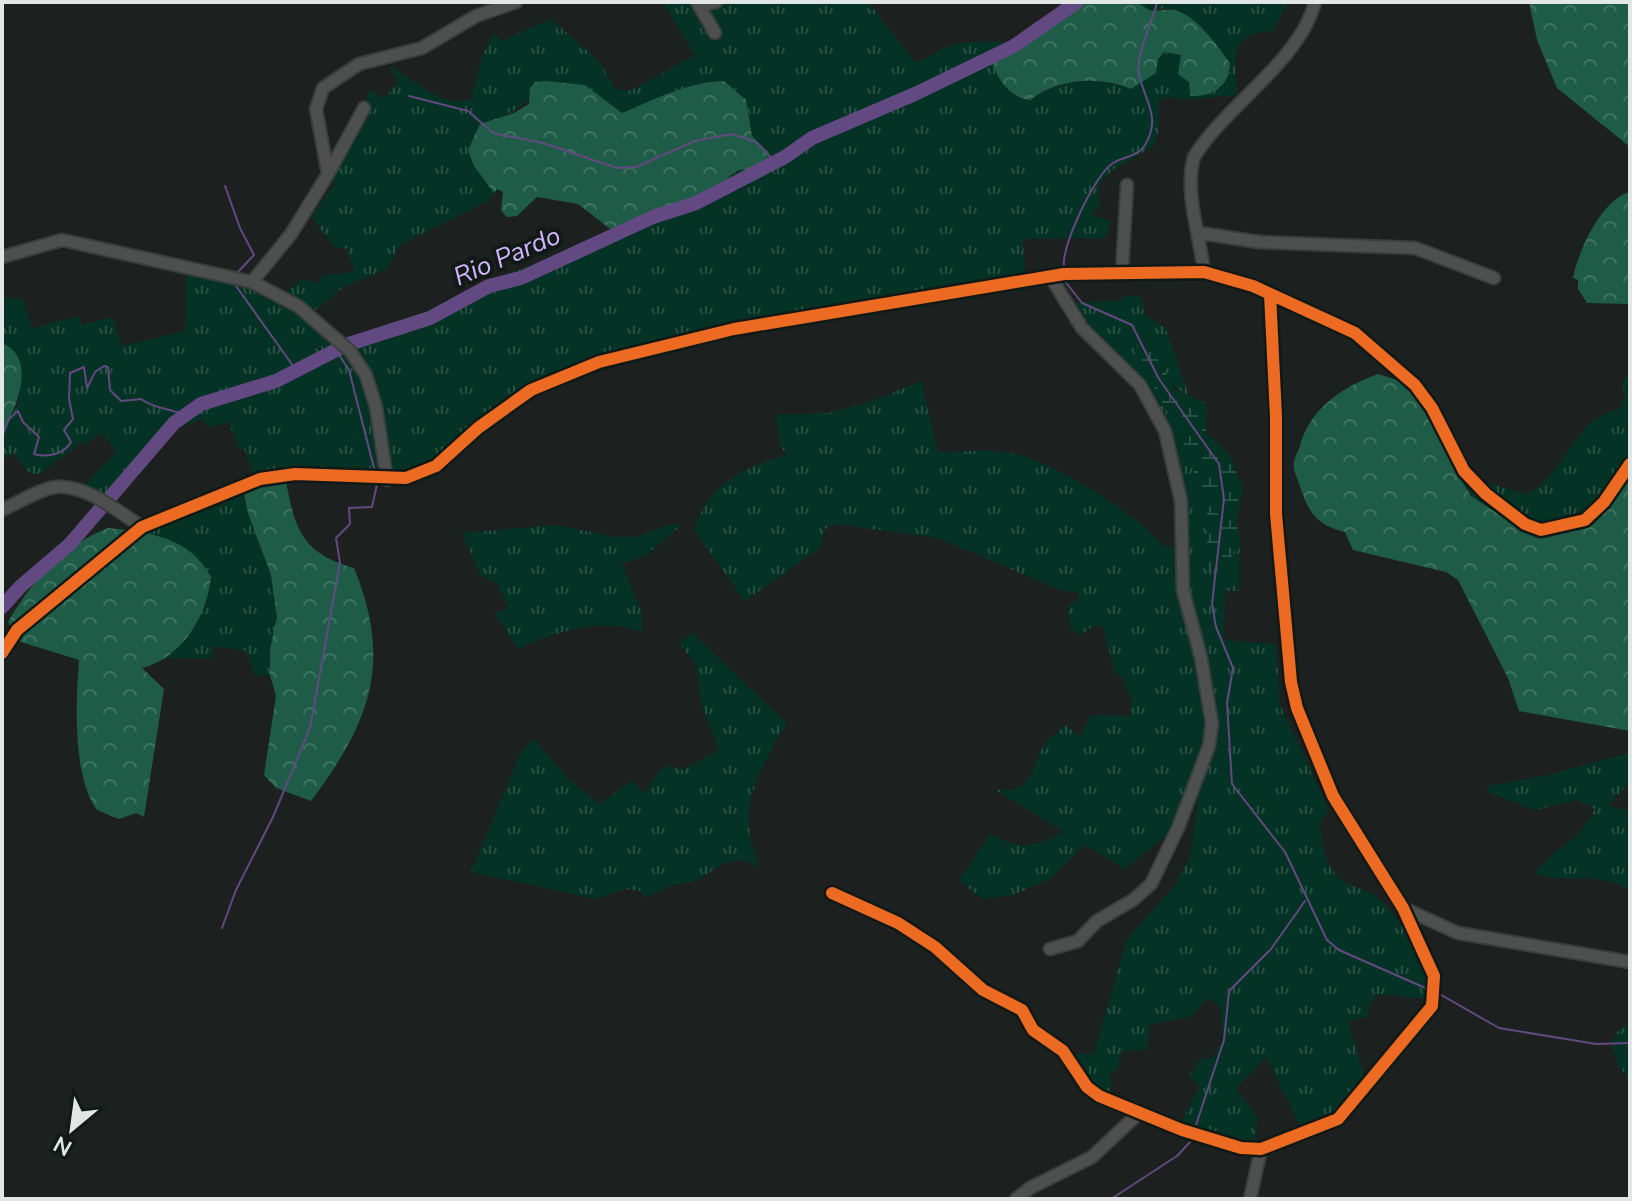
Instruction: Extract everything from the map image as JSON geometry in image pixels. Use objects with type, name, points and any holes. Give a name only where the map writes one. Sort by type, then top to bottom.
[{"type":"street","points":[[328,174],[316,109],[323,88],[359,64],[422,48],[476,16],[516,2]]},
{"type":"street","points":[[715,33],[698,4],[716,2]]},
{"type":"street","points":[[1204,272],[1190,170],[1194,157],[1256,89],[1304,27],[1315,2]]},
{"type":"street","points":[[252,282],[291,234],[364,108]]},
{"type":"street","points":[[1122,272],[1127,185]]},
{"type":"street","points":[[1200,233],[1259,242],[1415,248],[1494,278]]},
{"type":"street","points":[[2,257],[62,240],[252,282],[298,306],[350,351],[373,391],[387,480]]},
{"type":"street","points":[[2,653],[17,630],[142,527],[260,479],[278,475],[387,480],[424,473],[531,390],[599,362],[734,329],[1050,276],[1204,272],[1270,294],[1355,333],[1396,366],[1432,408],[1464,471],[1486,494],[1525,524],[1550,529],[1585,520],[1604,502],[1630,464]]},
{"type":"street","points":[[1050,276],[1082,328],[1140,385],[1165,431],[1181,501],[1183,590],[1201,658],[1212,724],[1209,746],[1178,828],[1151,884],[1133,900],[1097,921],[1078,941],[1050,949]]},
{"type":"street","points":[[832,893],[898,923],[935,947],[983,990],[1016,1005],[1027,1015],[1033,1030],[1063,1051],[1087,1087],[1110,1102],[1241,1148],[1261,1149],[1338,1119],[1421,1022],[1434,997],[1435,983],[1403,908],[1333,796],[1297,708],[1291,682],[1276,514],[1276,417],[1270,294]]},
{"type":"street","points":[[2,510],[56,487],[97,499],[142,527]]},
{"type":"street","points":[[1403,908],[1458,933],[1630,962]]},
{"type":"street","points":[[1016,1199],[1030,1188],[1092,1157],[1139,1113]]},
{"type":"street","points":[[1250,1199],[1261,1149]]},
{"type":"green space","points":[[663,2],[689,2],[692,7],[700,2],[868,2],[914,61],[955,44],[1008,42],[991,60],[1005,86],[1016,95],[1030,100],[1053,88],[1079,82],[1105,82],[1131,89],[1164,52],[1181,55],[1178,74],[1186,78],[1189,86],[1220,88],[1230,72],[1230,62],[1202,30],[1169,8],[1149,10],[1137,2],[1288,2],[1273,31],[1249,36],[1242,42],[1236,59],[1237,95],[1187,100],[1164,97],[1159,101],[1158,134],[1154,146],[1114,169],[1098,185],[1100,204],[1092,215],[1111,221],[1105,238],[1023,239],[1025,276],[1045,283],[924,306],[820,317],[635,355],[542,387],[431,467],[399,474],[257,483],[244,448],[240,450],[228,422],[208,428],[202,419],[172,427],[107,506],[78,493],[117,451],[101,433],[85,445],[83,441],[38,475],[28,472],[14,453],[2,460],[2,435],[19,402],[21,365],[2,343],[2,299],[22,298],[32,328],[78,316],[82,325],[113,317],[122,346],[185,331],[187,272],[244,279],[278,299],[302,279],[317,283],[324,275],[354,272],[347,249],[333,246],[311,216],[335,184],[326,174],[356,123],[370,90],[384,98],[398,83],[389,66],[439,97],[460,101],[471,99],[483,54],[495,32],[501,41],[551,19],[600,62],[615,89],[630,91],[695,55]],"holes":[[[546,81],[565,83],[622,113],[685,88],[724,81],[746,100],[752,136],[758,144],[756,168],[736,171],[726,180],[645,223],[478,285],[411,321],[357,336],[344,336],[311,314],[342,288],[386,269],[400,245],[487,201],[494,193],[475,166],[469,149],[480,124],[518,108]]]},
{"type":"green space","points":[[1076,2],[1137,2],[1149,10],[1182,13],[1205,32],[1230,63],[1227,78],[1212,92],[1190,96],[1189,82],[1178,74],[1181,55],[1164,52],[1158,59],[1156,73],[1131,89],[1105,82],[1078,81],[1053,87],[1030,100],[1010,91],[991,60],[1034,23]]},
{"type":"green space","points":[[1529,2],[1630,2],[1630,147],[1557,88],[1537,40]]},
{"type":"green space","points":[[724,81],[746,100],[752,136],[769,153],[765,166],[736,171],[704,199],[674,205],[645,223],[614,232],[578,204],[537,197],[517,216],[507,217],[501,210],[503,192],[497,189],[494,193],[474,166],[468,150],[480,124],[514,113],[529,104],[530,88],[535,82],[585,85],[622,113],[685,88]]},
{"type":"green space","points":[[1630,192],[1630,304],[1587,303],[1578,289],[1578,280],[1573,278],[1580,254],[1601,215]]},
{"type":"green space","points":[[1124,296],[1142,297],[1144,314],[1166,329],[1189,396],[1169,383],[1153,348],[1140,360],[1182,439],[1193,466],[1196,489],[1207,504],[1207,565],[1234,549],[1240,537],[1239,591],[1225,591],[1224,640],[1276,644],[1280,705],[1329,810],[1320,824],[1328,862],[1341,879],[1376,897],[1394,916],[1412,944],[1428,988],[1427,999],[1377,994],[1368,1008],[1369,1017],[1348,1021],[1367,1085],[1335,1117],[1304,1134],[1266,1057],[1236,1089],[1257,1117],[1256,1145],[1249,1148],[1179,1127],[1200,1085],[1189,1076],[1199,1060],[1212,1058],[1223,1041],[1221,1008],[1208,998],[1190,1017],[1150,1024],[1147,1050],[1122,1051],[1117,1069],[1109,1073],[1112,1085],[1105,1102],[1061,1054],[1094,1054],[1127,939],[1175,885],[1190,857],[1200,784],[1167,835],[1125,869],[1085,845],[1050,879],[1013,895],[983,899],[959,880],[990,834],[1010,843],[1027,845],[1064,832],[994,789],[1022,786],[1044,746],[1065,725],[1080,736],[1091,715],[1131,716],[1131,698],[1123,679],[1114,671],[1103,626],[1093,626],[1081,635],[1071,630],[1067,607],[1079,599],[1078,591],[1065,592],[938,538],[835,524],[825,529],[820,548],[745,601],[694,530],[708,501],[729,480],[756,465],[787,455],[780,446],[776,415],[828,413],[872,401],[921,381],[938,453],[1012,453],[1049,466],[1116,505],[1163,546],[1176,547],[1179,489],[1161,432],[1129,381],[1057,304],[1123,300]]},
{"type":"green space","points":[[1139,340],[1153,348],[1174,389],[1207,404],[1206,433],[1228,453],[1243,488],[1236,523],[1240,537],[1229,564],[1218,571],[1207,566],[1207,504],[1196,489],[1193,467],[1182,439],[1140,360],[1136,350]]},
{"type":"green space","points":[[2,343],[13,350],[22,372],[13,412],[2,435]]},
{"type":"green space","points":[[1630,372],[1630,461],[1588,519],[1544,533],[1524,531],[1472,496],[1457,474],[1526,494],[1544,482],[1588,426],[1621,407],[1625,396],[1622,383]]},
{"type":"green space","points":[[1378,374],[1407,383],[1444,438],[1453,467],[1471,496],[1524,531],[1544,533],[1588,519],[1630,461],[1630,731],[1519,711],[1508,678],[1458,580],[1446,572],[1353,550],[1345,532],[1323,523],[1310,510],[1294,466],[1311,421],[1341,392]]},
{"type":"green space","points":[[264,480],[286,481],[293,513],[304,537],[323,555],[354,568],[366,602],[372,633],[373,663],[361,718],[348,745],[311,801],[276,788],[264,775],[276,696],[270,675],[270,649],[277,617],[271,575],[248,513],[243,489]]},
{"type":"green space","points":[[243,489],[274,585],[276,625],[270,675],[255,676],[246,651],[215,646],[211,659],[164,658],[188,638],[134,531],[191,513]]},
{"type":"green space","points":[[683,524],[645,556],[622,564],[641,611],[643,632],[611,626],[579,628],[518,649],[495,613],[508,608],[498,584],[480,575],[462,533],[556,525],[616,537],[636,537],[668,525]]},
{"type":"green space","points":[[108,528],[153,535],[180,545],[192,553],[211,577],[204,606],[190,633],[169,655],[142,668],[164,689],[144,817],[136,813],[119,819],[97,810],[89,796],[83,778],[78,738],[79,660],[18,641],[8,622],[50,566],[77,544]]},
{"type":"green space","points":[[693,633],[786,723],[766,759],[749,809],[749,827],[760,867],[742,860],[727,862],[693,882],[673,885],[644,898],[641,891],[626,889],[596,899],[471,872],[521,752],[534,739],[568,779],[599,804],[632,781],[644,793],[659,772],[670,765],[682,770],[719,750],[701,703],[696,665],[679,643]]},
{"type":"green space","points":[[1630,753],[1630,782],[1608,805],[1630,811],[1630,890],[1603,880],[1534,874],[1582,829],[1595,809],[1577,800],[1535,810],[1488,792],[1487,786],[1544,776]]},
{"type":"green space","points":[[1630,1022],[1630,1080],[1619,1067],[1611,1044],[1618,1031]]},
{"type":"waterway","name":"Rio Pardo","points":[[2,607],[21,586],[70,544],[174,423],[201,404],[276,381],[346,345],[430,318],[489,286],[521,278],[653,217],[696,203],[785,157],[812,138],[915,94],[1014,46],[1077,2]]},
{"type":"waterway","points":[[1064,266],[1073,228],[1097,181],[1113,163],[1142,149],[1150,135],[1152,117],[1138,67],[1157,2]]},
{"type":"waterway","points":[[409,96],[468,111],[493,133],[543,143],[617,168],[636,167],[695,141],[732,134],[756,142],[775,162]]},
{"type":"waterway","points":[[225,186],[240,228],[254,255],[235,275]]},
{"type":"waterway","points":[[1064,280],[1082,303],[1132,325],[1159,379],[1219,464],[1224,499],[1212,604],[1216,627],[1233,668],[1227,703],[1232,784],[1285,852],[1327,940],[1339,950],[1430,990]]},
{"type":"waterway","points":[[236,286],[296,370]]},
{"type":"waterway","points":[[336,350],[349,370],[375,472]]},
{"type":"waterway","points":[[2,437],[9,419],[18,411],[23,422],[39,437],[34,454],[50,455],[64,450],[71,442],[64,430],[73,419],[69,399],[70,373],[84,367],[87,388],[95,372],[108,367],[110,390],[121,401],[141,399],[184,415]]},
{"type":"waterway","points":[[222,928],[236,890],[273,817],[310,728],[340,563],[336,538],[350,524],[349,508],[372,507],[377,484]]},
{"type":"waterway","points":[[1195,1128],[1224,1040],[1229,991],[1271,949],[1305,901]]},
{"type":"waterway","points":[[1436,992],[1499,1028],[1596,1044],[1630,1043]]},
{"type":"waterway","points":[[1111,1199],[1177,1156],[1191,1141]]},
{"type":"cycle path","points":[[2,653],[17,630],[142,527],[260,479],[295,474],[406,478],[436,466],[478,428],[531,390],[599,362],[734,329],[1064,274],[1204,272],[1253,286],[1355,333],[1415,385],[1432,408],[1464,471],[1486,494],[1525,524],[1541,530],[1585,520],[1604,502],[1630,464]]},
{"type":"cycle path","points":[[832,893],[898,923],[935,947],[983,990],[1022,1010],[1033,1030],[1063,1051],[1087,1087],[1099,1096],[1182,1130],[1241,1148],[1261,1149],[1338,1119],[1432,1006],[1434,976],[1403,908],[1333,796],[1297,708],[1291,682],[1276,514],[1276,417],[1270,294]]}]
